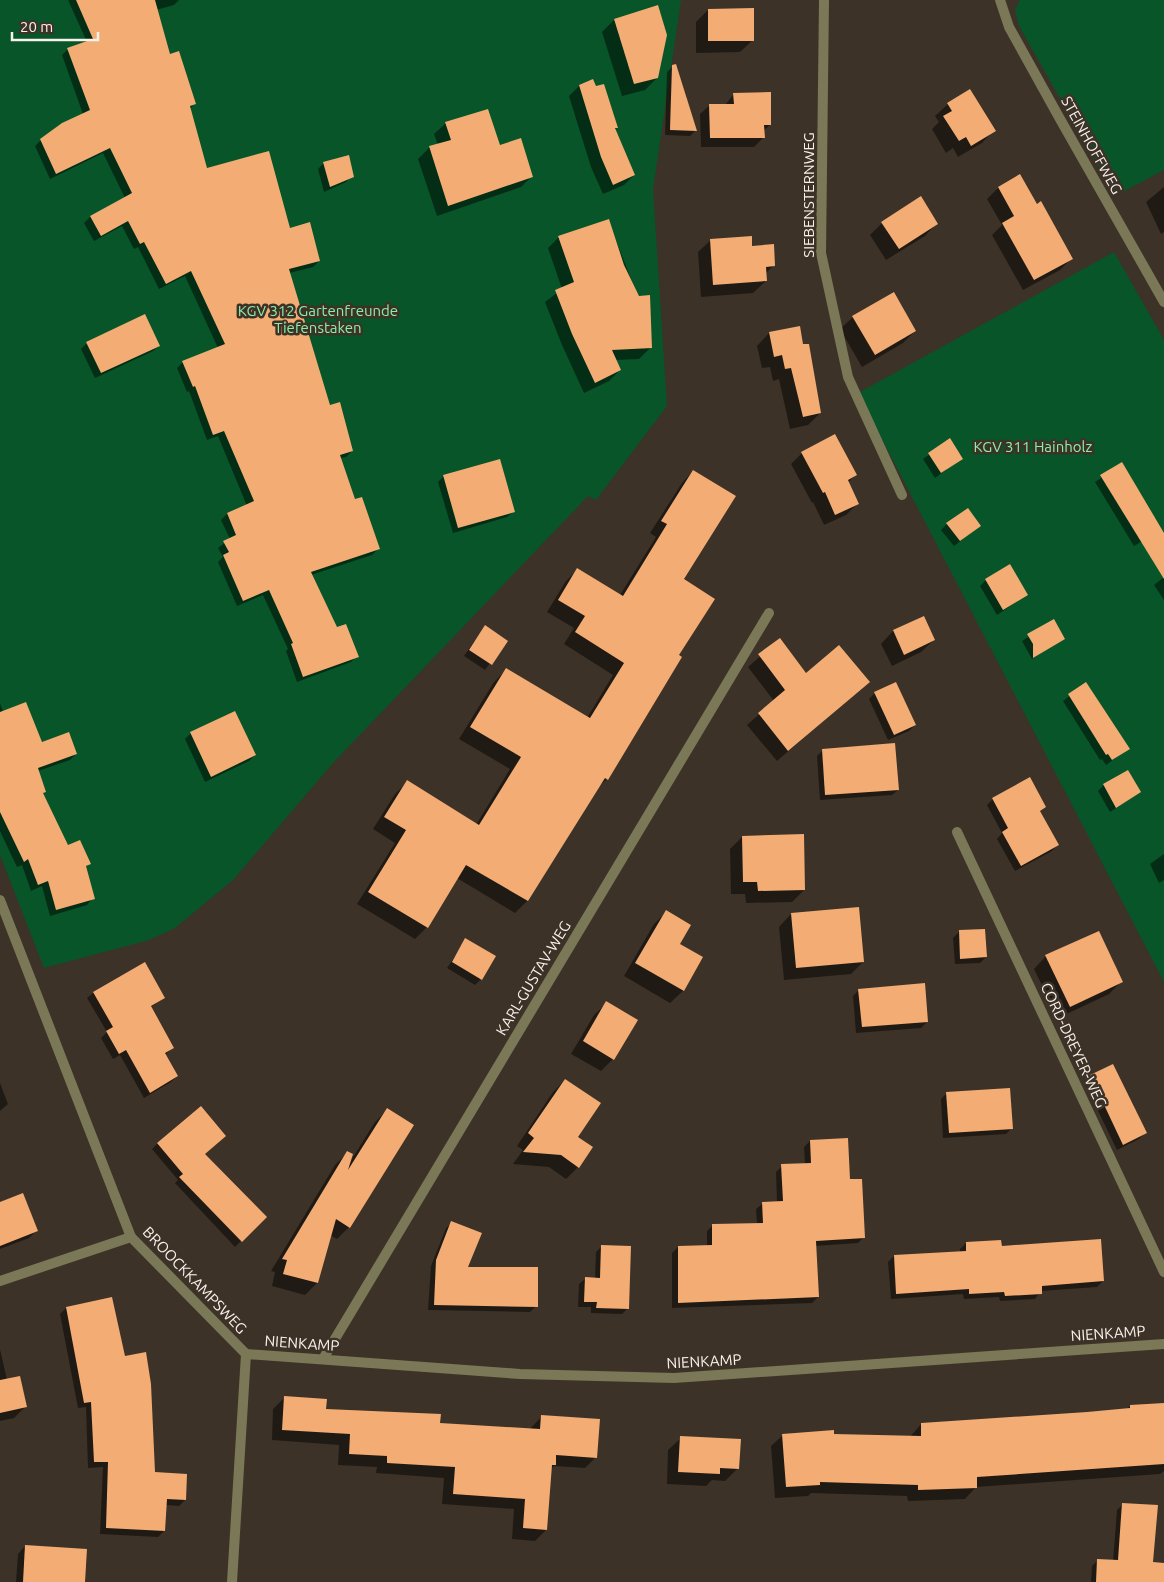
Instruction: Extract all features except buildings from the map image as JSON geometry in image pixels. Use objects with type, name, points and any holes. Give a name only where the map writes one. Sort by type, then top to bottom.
[{"type":"street","name":"SIEBENSTERNWEG","points":[[824,0],[821,253],[848,377],[902,496]]},
{"type":"street","name":"STEINHOFFWEG","points":[[1000,0],[1009,26],[1055,111],[1164,302]]},
{"type":"street","name":"KARL-GUSTAV-WEG","points":[[323,1359],[769,612]]},
{"type":"street","name":"CORD-DREYER-WEG","points":[[957,832],[1164,1272]]},
{"type":"street","name":"BROOCKKAMPSWEG","points":[[0,900],[131,1237],[246,1354],[232,1582]]},
{"type":"street","points":[[0,1281],[131,1237]]},
{"type":"street","name":"NIENKAMP","points":[[246,1354],[520,1374],[674,1378],[1164,1344]]},
{"type":"green space","name":"KGV 312 Gartenfreunde Tiefenstaken","points":[[0,0],[681,0],[653,189],[667,406],[596,500],[588,496],[333,763],[233,880],[175,928],[149,940],[44,968],[0,855]]},
{"type":"green space","points":[[1020,0],[1164,0],[1164,170],[1115,196],[1019,26],[1015,10]]},
{"type":"green space","name":"KGV 311 Hainholz","points":[[1114,252],[1164,340],[1164,982],[858,393]]}]
